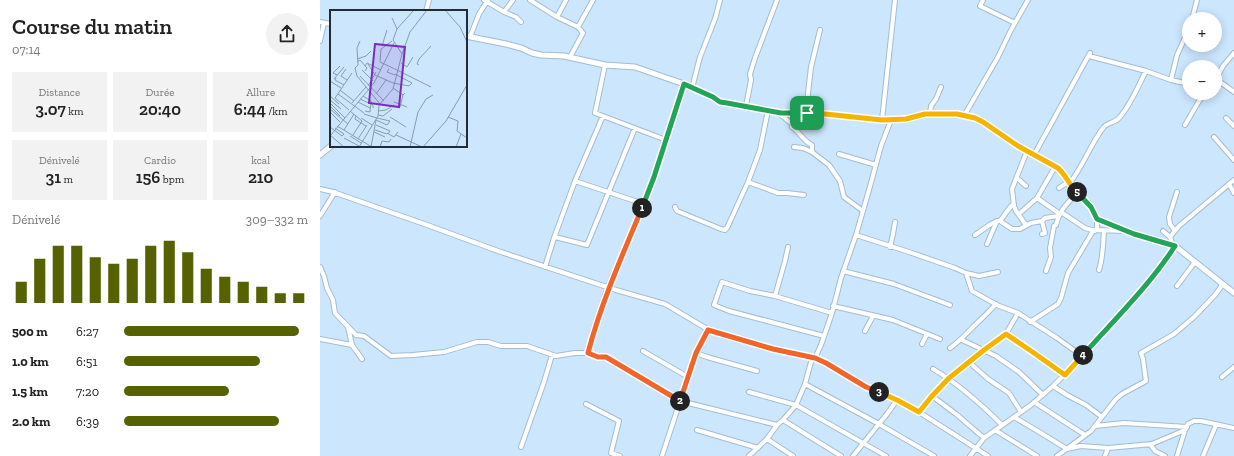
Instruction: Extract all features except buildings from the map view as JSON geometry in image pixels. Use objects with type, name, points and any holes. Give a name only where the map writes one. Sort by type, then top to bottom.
[{"type":"street","points":[[426,10],[429,0]]},
{"type":"street","points":[[521,22],[516,17],[504,12],[486,0],[468,36],[514,46],[541,55],[564,56],[605,65],[635,67],[694,88],[720,102],[781,113],[825,114],[882,120],[906,119],[925,114],[957,114],[975,118],[983,122],[1062,172],[1068,182],[1091,207],[1097,219],[1096,231],[1089,238],[1071,266],[1058,304],[1030,322]]},
{"type":"street","points":[[504,12],[513,0]]},
{"type":"street","points":[[530,0],[578,27],[583,32],[570,57]]},
{"type":"street","points":[[537,4],[540,0]]},
{"type":"street","points":[[557,16],[566,0]]},
{"type":"street","points":[[578,27],[593,0]]},
{"type":"street","points":[[692,88],[700,57],[715,19],[720,0]]},
{"type":"street","points":[[746,106],[751,80],[750,74],[776,0]]},
{"type":"street","points":[[882,120],[895,0]]},
{"type":"street","points":[[983,0],[980,6],[1015,23]]},
{"type":"street","points":[[964,116],[998,57],[1028,0]]},
{"type":"street","points":[[1194,12],[1197,0]]},
{"type":"street","points":[[320,41],[322,22]]},
{"type":"street","points":[[807,113],[811,68],[820,30]]},
{"type":"street","points":[[1171,80],[1177,55],[1182,44]]},
{"type":"street","points":[[1222,68],[1234,53]]},
{"type":"street","points":[[1034,155],[1089,54],[1182,82]]},
{"type":"street","points":[[605,65],[595,113],[666,140]]},
{"type":"street","points":[[1059,188],[1075,176],[1104,126],[1118,120],[1127,107],[1146,71]]},
{"type":"street","points":[[588,353],[595,325],[608,287],[644,204],[684,84]]},
{"type":"street","points":[[1222,84],[1234,92]]},
{"type":"street","points":[[930,114],[930,106],[936,100],[941,87]]},
{"type":"street","points":[[1185,125],[1200,100]]},
{"type":"street","points":[[676,207],[677,211],[721,229],[725,230],[727,228],[748,182],[760,150],[768,110]]},
{"type":"street","points":[[781,113],[781,115],[792,124],[792,127],[797,130],[805,142],[812,145],[812,152]]},
{"type":"street","points":[[545,266],[574,181],[603,116]]},
{"type":"street","points":[[1226,118],[1234,126]]},
{"type":"street","points":[[749,456],[767,439],[777,425],[796,405],[805,384],[811,362],[815,358],[821,345],[832,313],[843,271],[856,235],[881,146],[891,120]]},
{"type":"street","points":[[554,237],[587,245],[635,128]]},
{"type":"street","points":[[1214,137],[1234,160]]},
{"type":"street","points":[[320,155],[330,147]]},
{"type":"street","points":[[794,147],[803,148],[812,152],[829,165],[840,181],[844,197],[863,211]]},
{"type":"street","points":[[1026,225],[1016,211],[1012,189],[1027,151]]},
{"type":"street","points":[[839,154],[876,165]]},
{"type":"street","points":[[1019,214],[1037,198],[1055,167]]},
{"type":"street","points":[[1017,178],[1026,186]]},
{"type":"street","points":[[1170,236],[1234,180]]},
{"type":"street","points":[[574,181],[644,204]]},
{"type":"street","points":[[748,182],[778,193],[804,195]]},
{"type":"street","points":[[1229,184],[1234,193]]},
{"type":"street","points":[[320,188],[335,192],[498,251],[665,304],[708,330],[773,349],[815,358],[866,387],[897,400],[919,412],[988,456]]},
{"type":"street","points":[[320,216],[335,192]]},
{"type":"street","points":[[1046,271],[1051,257],[1050,248],[1054,226],[1056,225],[1060,214],[1077,192]]},
{"type":"street","points":[[1175,231],[1170,224],[1169,217],[1177,192]]},
{"type":"street","points":[[1037,198],[1053,210],[1085,228],[1096,231],[1124,231]]},
{"type":"street","points":[[987,244],[999,221],[1014,204]]},
{"type":"street","points":[[975,235],[991,224],[999,221],[1012,228],[1020,228],[1060,214]]},
{"type":"street","points":[[1097,219],[1124,231],[1175,246]]},
{"type":"street","points":[[1042,221],[1045,232],[1042,234]]},
{"type":"street","points":[[890,247],[895,222]]},
{"type":"street","points":[[1099,270],[1103,251],[1104,231]]},
{"type":"street","points":[[1163,231],[1170,236],[1172,243],[1175,246],[1234,293]]},
{"type":"street","points":[[856,235],[966,273],[979,276],[998,272]]},
{"type":"street","points":[[970,456],[984,438],[1043,395],[1065,375],[1139,294],[1175,246]]},
{"type":"street","points":[[775,296],[788,247]]},
{"type":"street","points":[[1177,286],[1195,262]]},
{"type":"street","points":[[320,267],[333,300],[335,313],[356,335],[364,336],[391,356],[444,352],[477,342],[488,342],[501,346],[527,346],[556,356],[575,353],[588,353],[598,357],[606,357],[680,401],[777,425]]},
{"type":"street","points":[[843,271],[894,284],[950,305]]},
{"type":"street","points":[[966,273],[972,291],[996,304],[1018,313],[1082,356]]},
{"type":"street","points":[[824,336],[729,311],[714,305],[722,282],[832,313]]},
{"type":"street","points":[[1057,456],[1091,431],[1116,399],[1146,380],[1141,353],[1174,334],[1194,317],[1215,295],[1223,284]]},
{"type":"street","points":[[950,348],[962,340],[996,304]]},
{"type":"street","points":[[833,306],[893,320],[940,339]]},
{"type":"street","points":[[919,412],[949,378],[1006,334],[1018,313]]},
{"type":"street","points":[[864,331],[873,316]]},
{"type":"street","points":[[348,327],[352,345],[362,359]]},
{"type":"street","points":[[662,456],[696,353],[708,330]]},
{"type":"street","points":[[922,344],[927,334]]},
{"type":"street","points":[[1006,334],[1065,375]]},
{"type":"street","points":[[320,339],[352,345]]},
{"type":"street","points":[[962,340],[996,356],[1019,372],[1043,395]]},
{"type":"street","points":[[643,351],[688,377]]},
{"type":"street","points":[[696,353],[756,371]]},
{"type":"street","points":[[521,447],[552,355]]},
{"type":"street","points":[[968,362],[988,379],[1009,393],[1021,412]]},
{"type":"street","points":[[1222,377],[1234,367]]},
{"type":"street","points":[[933,369],[949,378],[1002,425]]},
{"type":"street","points":[[805,384],[934,456]]},
{"type":"street","points":[[1053,386],[1086,405],[1102,417]]},
{"type":"street","points":[[749,392],[796,405],[886,456]]},
{"type":"street","points":[[932,396],[984,438]]},
{"type":"street","points":[[853,456],[897,400]]},
{"type":"street","points":[[1034,402],[1084,435]]},
{"type":"street","points":[[586,404],[619,421],[611,454],[620,456]]},
{"type":"street","points":[[1014,417],[1067,449],[1081,446],[1108,448],[1152,444],[1186,428]]},
{"type":"street","points":[[783,420],[841,456]]},
{"type":"street","points":[[1177,456],[1186,428],[1188,424],[1194,421],[1201,421],[1234,428]]},
{"type":"street","points":[[1095,426],[1124,423],[1186,428]]},
{"type":"street","points":[[1203,456],[1216,425]]},
{"type":"street","points":[[697,430],[758,448]]},
{"type":"street","points":[[995,430],[1037,456]]},
{"type":"street","points":[[767,439],[793,456]]},
{"type":"street","points":[[1149,444],[1165,456]]},
{"type":"street","points":[[1105,456],[1108,448]]},
{"type":"route","points":[[684,84],[713,97],[720,102],[781,113],[807,113],[872,118],[875,120],[906,119],[925,114],[957,114],[975,118],[1018,146],[1058,168],[1073,189],[1084,198],[1091,207],[1097,219],[1127,232],[1175,246],[1163,264],[1120,316],[1065,375],[1006,334],[949,378],[919,412],[889,396],[866,387],[815,358],[773,349],[708,330],[696,353],[680,401],[606,357],[598,357],[588,353],[595,325],[608,287],[646,200],[684,84]]}]
